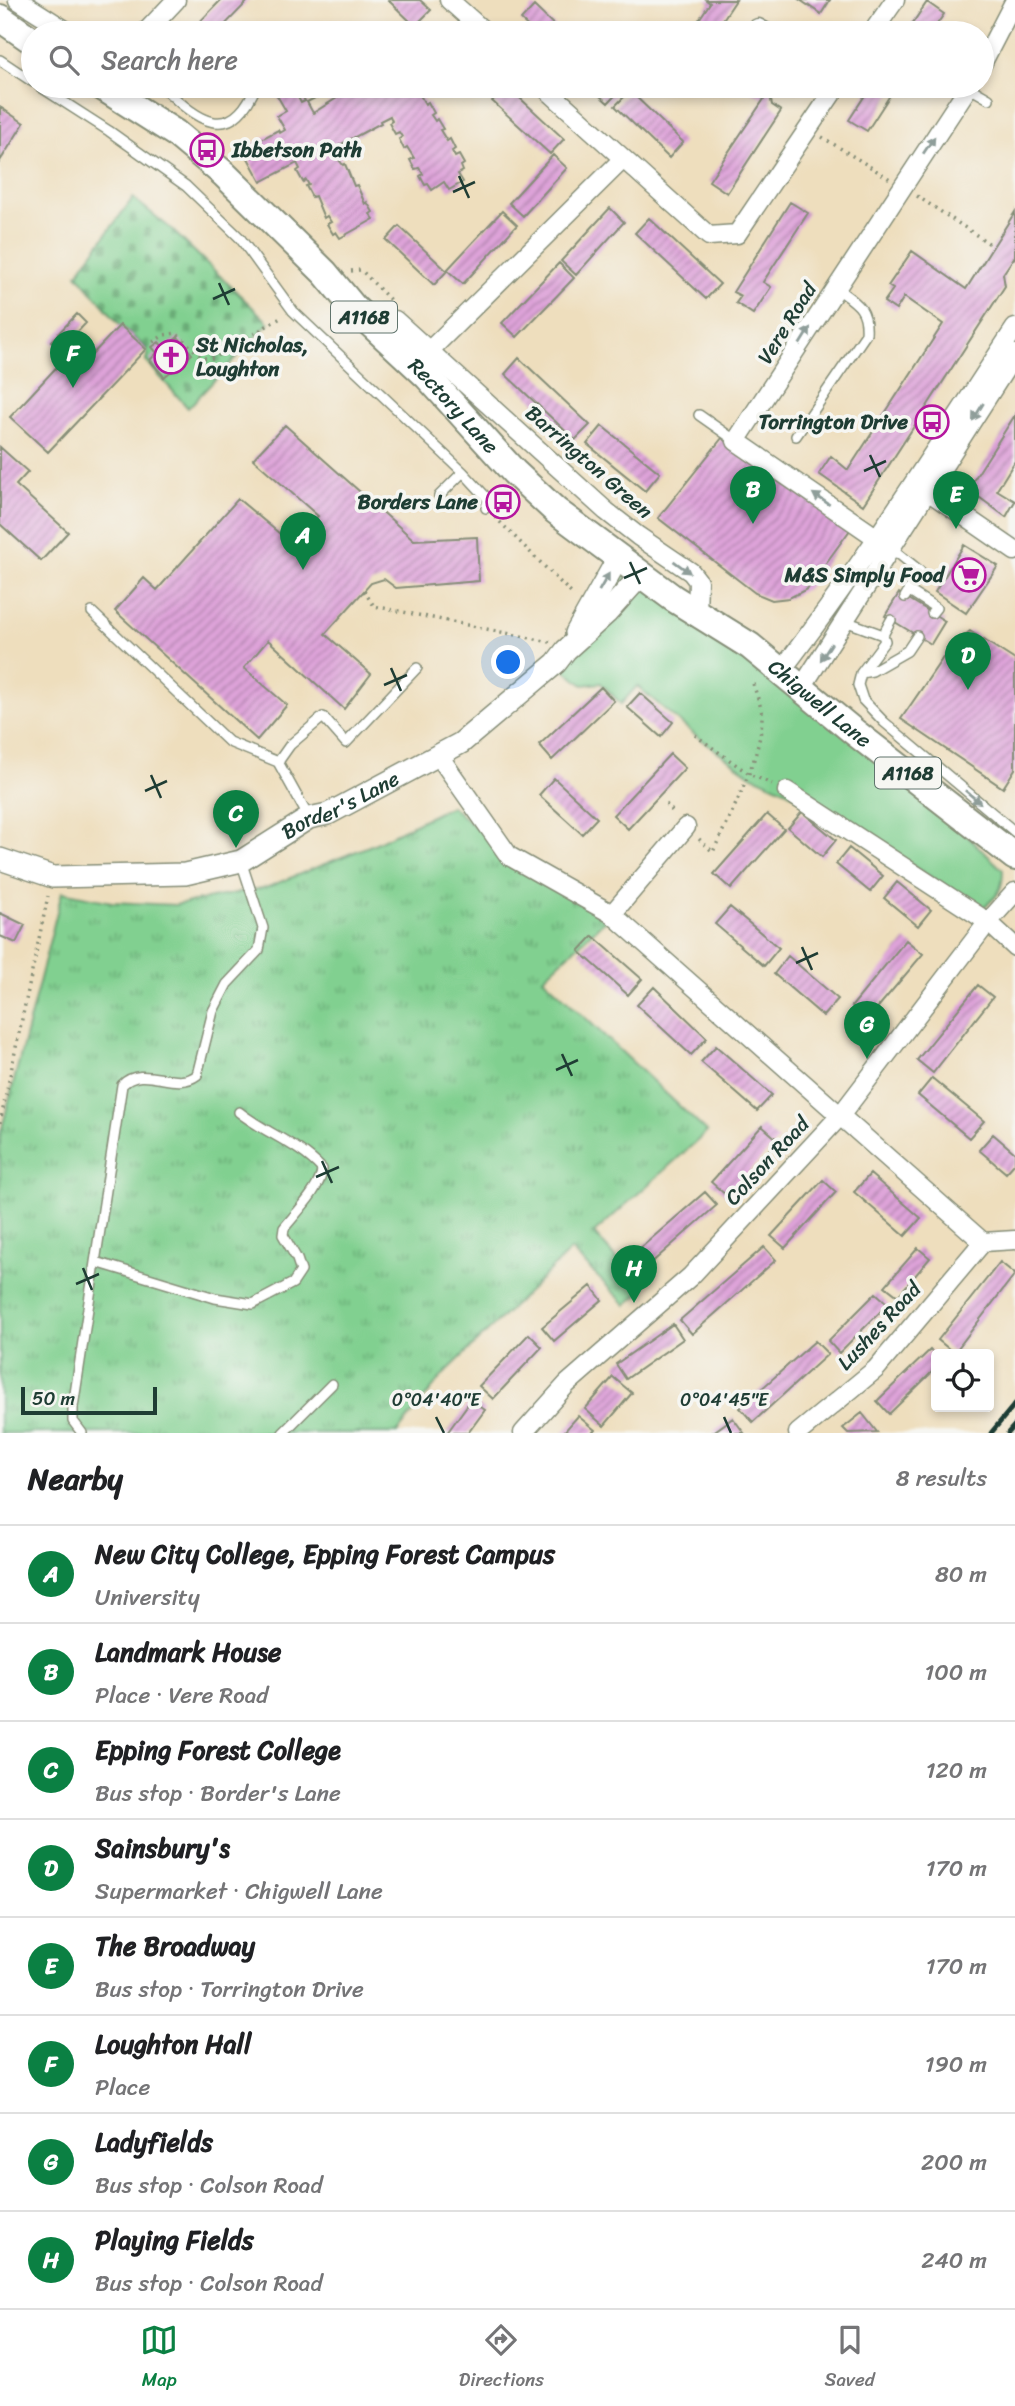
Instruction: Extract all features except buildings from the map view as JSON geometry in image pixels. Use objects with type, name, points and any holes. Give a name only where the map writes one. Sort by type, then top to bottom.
[{"type":"main road","points":[[0,18],[21,33]]},
{"type":"main road","name":"Rectory Lane","points":[[120,98],[176,133],[224,174],[325,273],[354,308],[427,376],[514,472],[556,511],[618,558]]},
{"type":"main road","name":"Chigwell Lane","points":[[618,558],[697,614],[740,638],[802,687],[875,732],[1015,857]]},
{"type":"street","points":[[18,0],[50,21]]},
{"type":"street","points":[[156,21],[176,0]]},
{"type":"street","points":[[880,21],[895,0]]},
{"type":"street","points":[[994,41],[1015,0]]},
{"type":"street","points":[[455,2],[474,21]]},
{"type":"street","points":[[556,98],[709,236],[737,234],[829,98]]},
{"type":"street","name":"Vere Road","points":[[736,441],[961,98]]},
{"type":"street","points":[[429,351],[623,159]]},
{"type":"street","name":"Barrington Green","points":[[395,320],[606,511],[691,572],[698,580],[697,614]]},
{"type":"street","points":[[802,687],[892,548],[921,486],[1015,328]]},
{"type":"street","points":[[781,671],[877,538],[921,486],[1015,354]]},
{"type":"street","points":[[736,441],[877,538]]},
{"type":"street","points":[[921,486],[1015,551]]},
{"type":"street","name":"Border's Lane","points":[[0,859],[52,877],[185,874],[241,862],[309,818],[328,814],[461,743],[556,663],[561,647],[618,558]]},
{"type":"street","name":"Border's Lane","points":[[561,647],[607,613],[642,574]]},
{"type":"street","points":[[439,756],[509,856],[612,914],[983,1242],[1015,1240]]},
{"type":"street","points":[[787,791],[988,922],[1015,947]]},
{"type":"street","points":[[612,914],[686,827]]},
{"type":"street","name":"Colson Road","points":[[523,1433],[567,1384],[691,1276],[840,1116],[988,922],[1015,892]]},
{"type":"street","name":"Lushes Road","points":[[798,1433],[876,1369],[983,1242]]},
{"type":"lane","points":[[0,60],[21,74]]},
{"type":"lane","points":[[58,98],[186,186],[240,238],[293,311],[463,472],[488,499],[486,508]]},
{"type":"lane","points":[[174,98],[188,112],[214,123],[235,118],[251,98]]},
{"type":"lane","points":[[796,436],[866,334],[865,312],[836,288]]},
{"type":"lane","points":[[699,415],[736,441]]},
{"type":"lane","points":[[439,496],[463,472]]},
{"type":"lane","points":[[877,538],[920,571],[907,594],[936,608],[932,613]]},
{"type":"lane","points":[[92,612],[229,742],[278,762],[309,818]]},
{"type":"lane","points":[[891,620],[883,635],[885,640],[861,673],[858,685],[875,732],[1015,832]]},
{"type":"lane","points":[[845,621],[883,635]]},
{"type":"lane","points":[[861,673],[872,671],[907,651],[917,636]]},
{"type":"lane","points":[[278,762],[290,745],[323,717],[346,743],[417,668]]},
{"type":"lane","points":[[82,1433],[73,1421],[73,1407],[122,1085],[128,1079],[140,1076],[179,1081],[190,1080],[197,1075],[213,1011],[227,984],[259,950],[262,928],[241,862]]},
{"type":"lane","points":[[96,1262],[215,1298],[253,1304],[293,1283],[301,1271],[283,1235],[284,1228],[317,1186],[322,1177],[322,1169],[305,1152],[259,1128],[239,1112]]},
{"type":"lane","points":[[283,1433],[332,1384]]},
{"type":"path","points":[[808,128],[993,246]]},
{"type":"path","points":[[325,273],[361,270],[402,312],[395,320]]},
{"type":"path","points":[[153,342],[164,335],[176,333],[203,358],[213,358],[293,311]]},
{"type":"path","points":[[486,508],[580,603]]},
{"type":"path","points":[[364,591],[374,606],[561,647]]},
{"type":"path","points":[[666,804],[713,852],[749,774],[757,743],[762,716],[752,680]]},
{"type":"path","points":[[695,735],[749,774],[787,791]]},
{"type":"path","points":[[0,1123],[52,877]]},
{"type":"green space","points":[[133,198],[170,228],[269,323],[188,408],[146,361],[146,348],[120,325],[77,274]]},
{"type":"green space","points":[[618,558],[867,741],[1003,870],[1001,888],[996,896],[982,908],[787,791],[749,774],[695,735],[637,686],[621,704],[601,683],[583,685],[556,663]]},
{"type":"green space","points":[[451,806],[509,856],[612,914],[543,978],[707,1132],[594,1233],[643,1290],[626,1305],[571,1250],[444,1374],[397,1433],[0,1433],[0,1136],[62,892],[112,902],[175,905],[268,887],[374,844]]},
{"type":"railway","points":[[991,1433],[1015,1404]]},
{"type":"railway","points":[[1008,1433],[1015,1425]]},
{"type":"place","name":"Ibbetson Path","points":[[207,150]]},
{"type":"place","name":"St Nicholas, Loughton","points":[[171,357]]},
{"type":"place","name":"Loughton Hall","points":[[73,388]]},
{"type":"place","name":"Torrington Drive","points":[[932,422]]},
{"type":"place","name":"Borders Lane","points":[[503,502]]},
{"type":"place","name":"Landmark House","points":[[753,524]]},
{"type":"place","name":"The Broadway","points":[[956,529]]},
{"type":"place","name":"New City College, Epping Forest Campus","points":[[303,570]]},
{"type":"place","name":"M&S Simply Food","points":[[969,575]]},
{"type":"place","name":"Sainsbury's","points":[[968,690]]},
{"type":"place","name":"Epping Forest College","points":[[236,848]]},
{"type":"place","name":"Ladyfields","points":[[867,1059]]},
{"type":"place","name":"Playing Fields","points":[[634,1303]]}]
